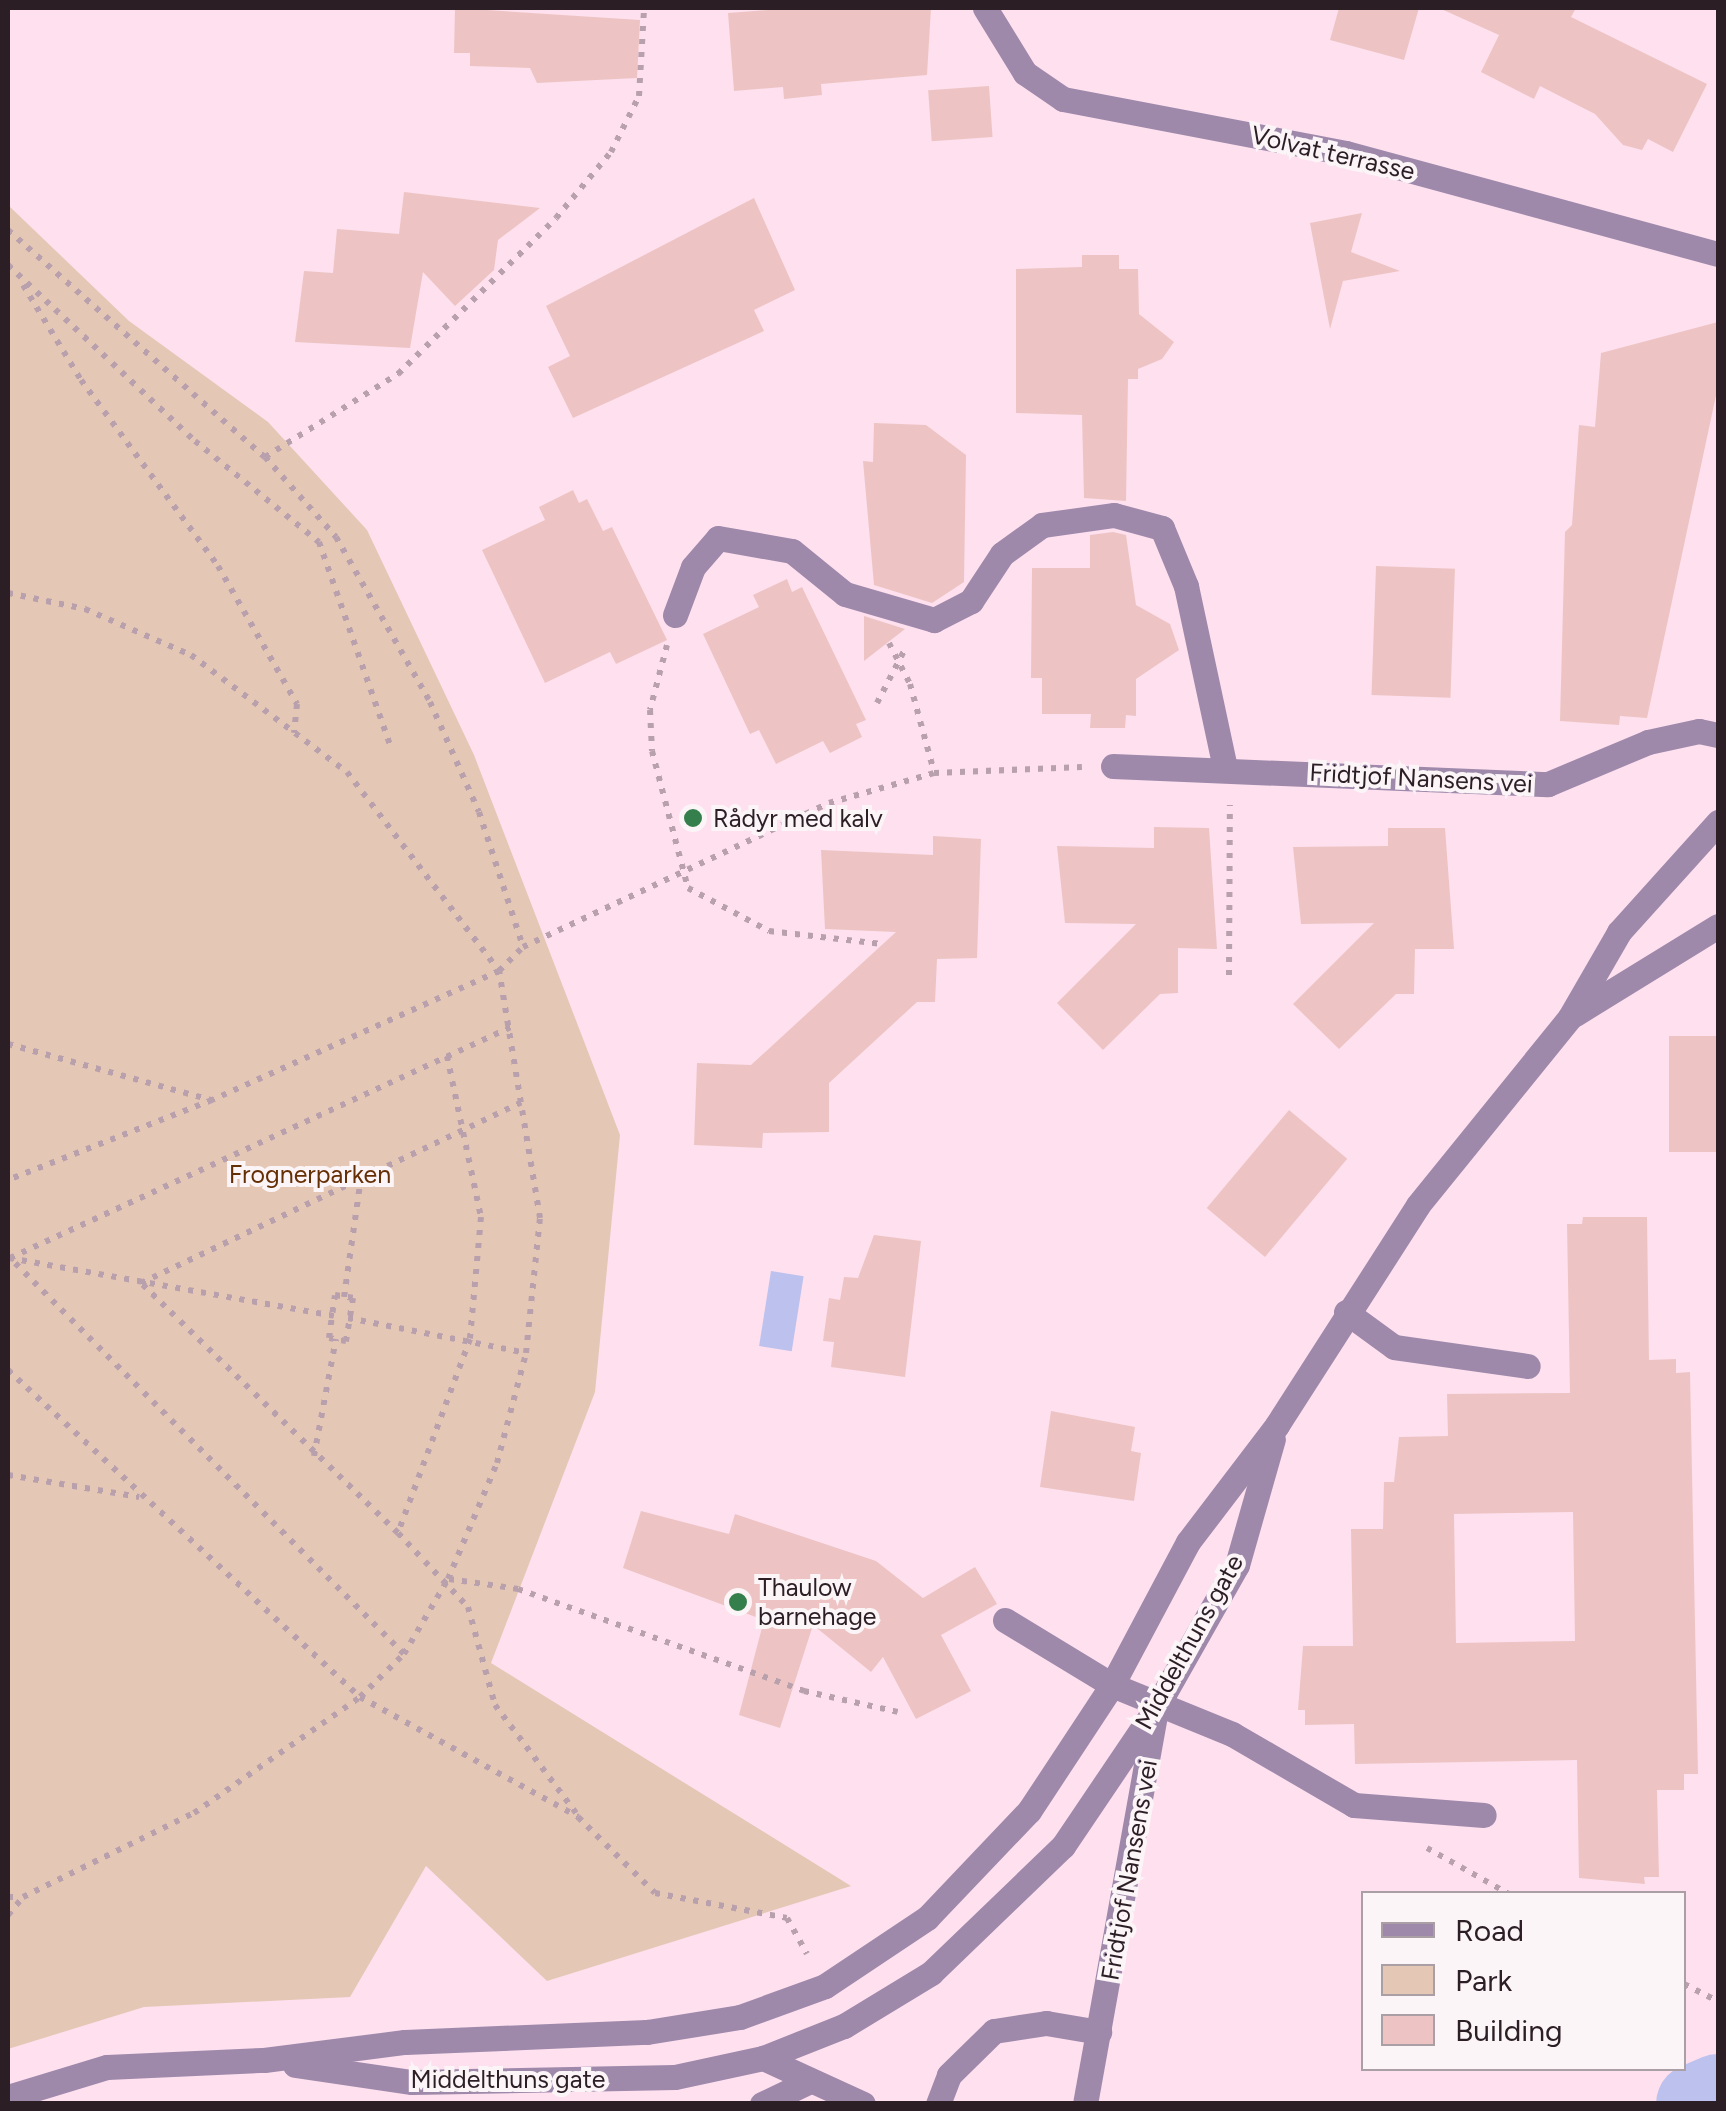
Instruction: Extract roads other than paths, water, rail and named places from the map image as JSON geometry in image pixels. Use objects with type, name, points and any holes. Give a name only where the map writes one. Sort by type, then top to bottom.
[{"type":"street","name":"Volvat terrasse","points":[[985,8],[1025,73],[1063,98],[1346,153],[1718,254]]},
{"type":"street","points":[[675,615],[693,567],[718,538],[792,551],[872,606],[922,618],[972,601],[1002,554],[1042,525],[1114,515],[1162,528],[1186,586],[1228,768]]},
{"type":"street","name":"Fridtjof Nansens vei","points":[[1114,766],[1548,784],[1648,742],[1698,731],[1718,735]]},
{"type":"street","points":[[1277,1425],[1346,1312],[1489,1110],[1570,1017],[1619,932],[1718,822]]},
{"type":"street","points":[[1570,1017],[1718,926]]},
{"type":"street","points":[[1346,1312],[1394,1347],[1528,1366]]},
{"type":"street","name":"Middelthuns gate","points":[[8,2097],[107,2068],[264,2060],[405,2042],[647,2032],[740,2017],[825,1986],[927,1918],[978,1872],[1029,1812],[1112,1685],[1188,1542],[1277,1425]]},
{"type":"street","name":"Middelthuns gate","points":[[264,2060],[412,2082],[675,2077],[763,2058],[844,2026],[967,1944],[1063,1846],[1156,1708],[1236,1564],[1277,1425]]},
{"type":"street","points":[[1005,1620],[1112,1685],[1156,1708],[1232,1734],[1354,1805],[1484,1816]]},
{"type":"street","name":"Fridtjof Nansens vei","points":[[1085,2104],[1156,1708]]},
{"type":"street","points":[[938,2104],[950,2075],[994,2031],[1046,2023],[1098,2032]]},
{"type":"street","points":[[763,2058],[808,2082],[864,2104]]},
{"type":"street","points":[[762,2104],[808,2082]]},
{"type":"water","points":[[771,1271],[804,1276],[792,1351],[759,1346]]},
{"type":"waterway","points":[[1697,2104],[1718,2095]]},
{"type":"place","name":"Rådyr med kalv","points":[[693,818]]},
{"type":"place","name":"Thaulow barnehage","points":[[738,1602]]},
{"type":"park label","name":"Frognerparken","points":[[310,1174]]}]
